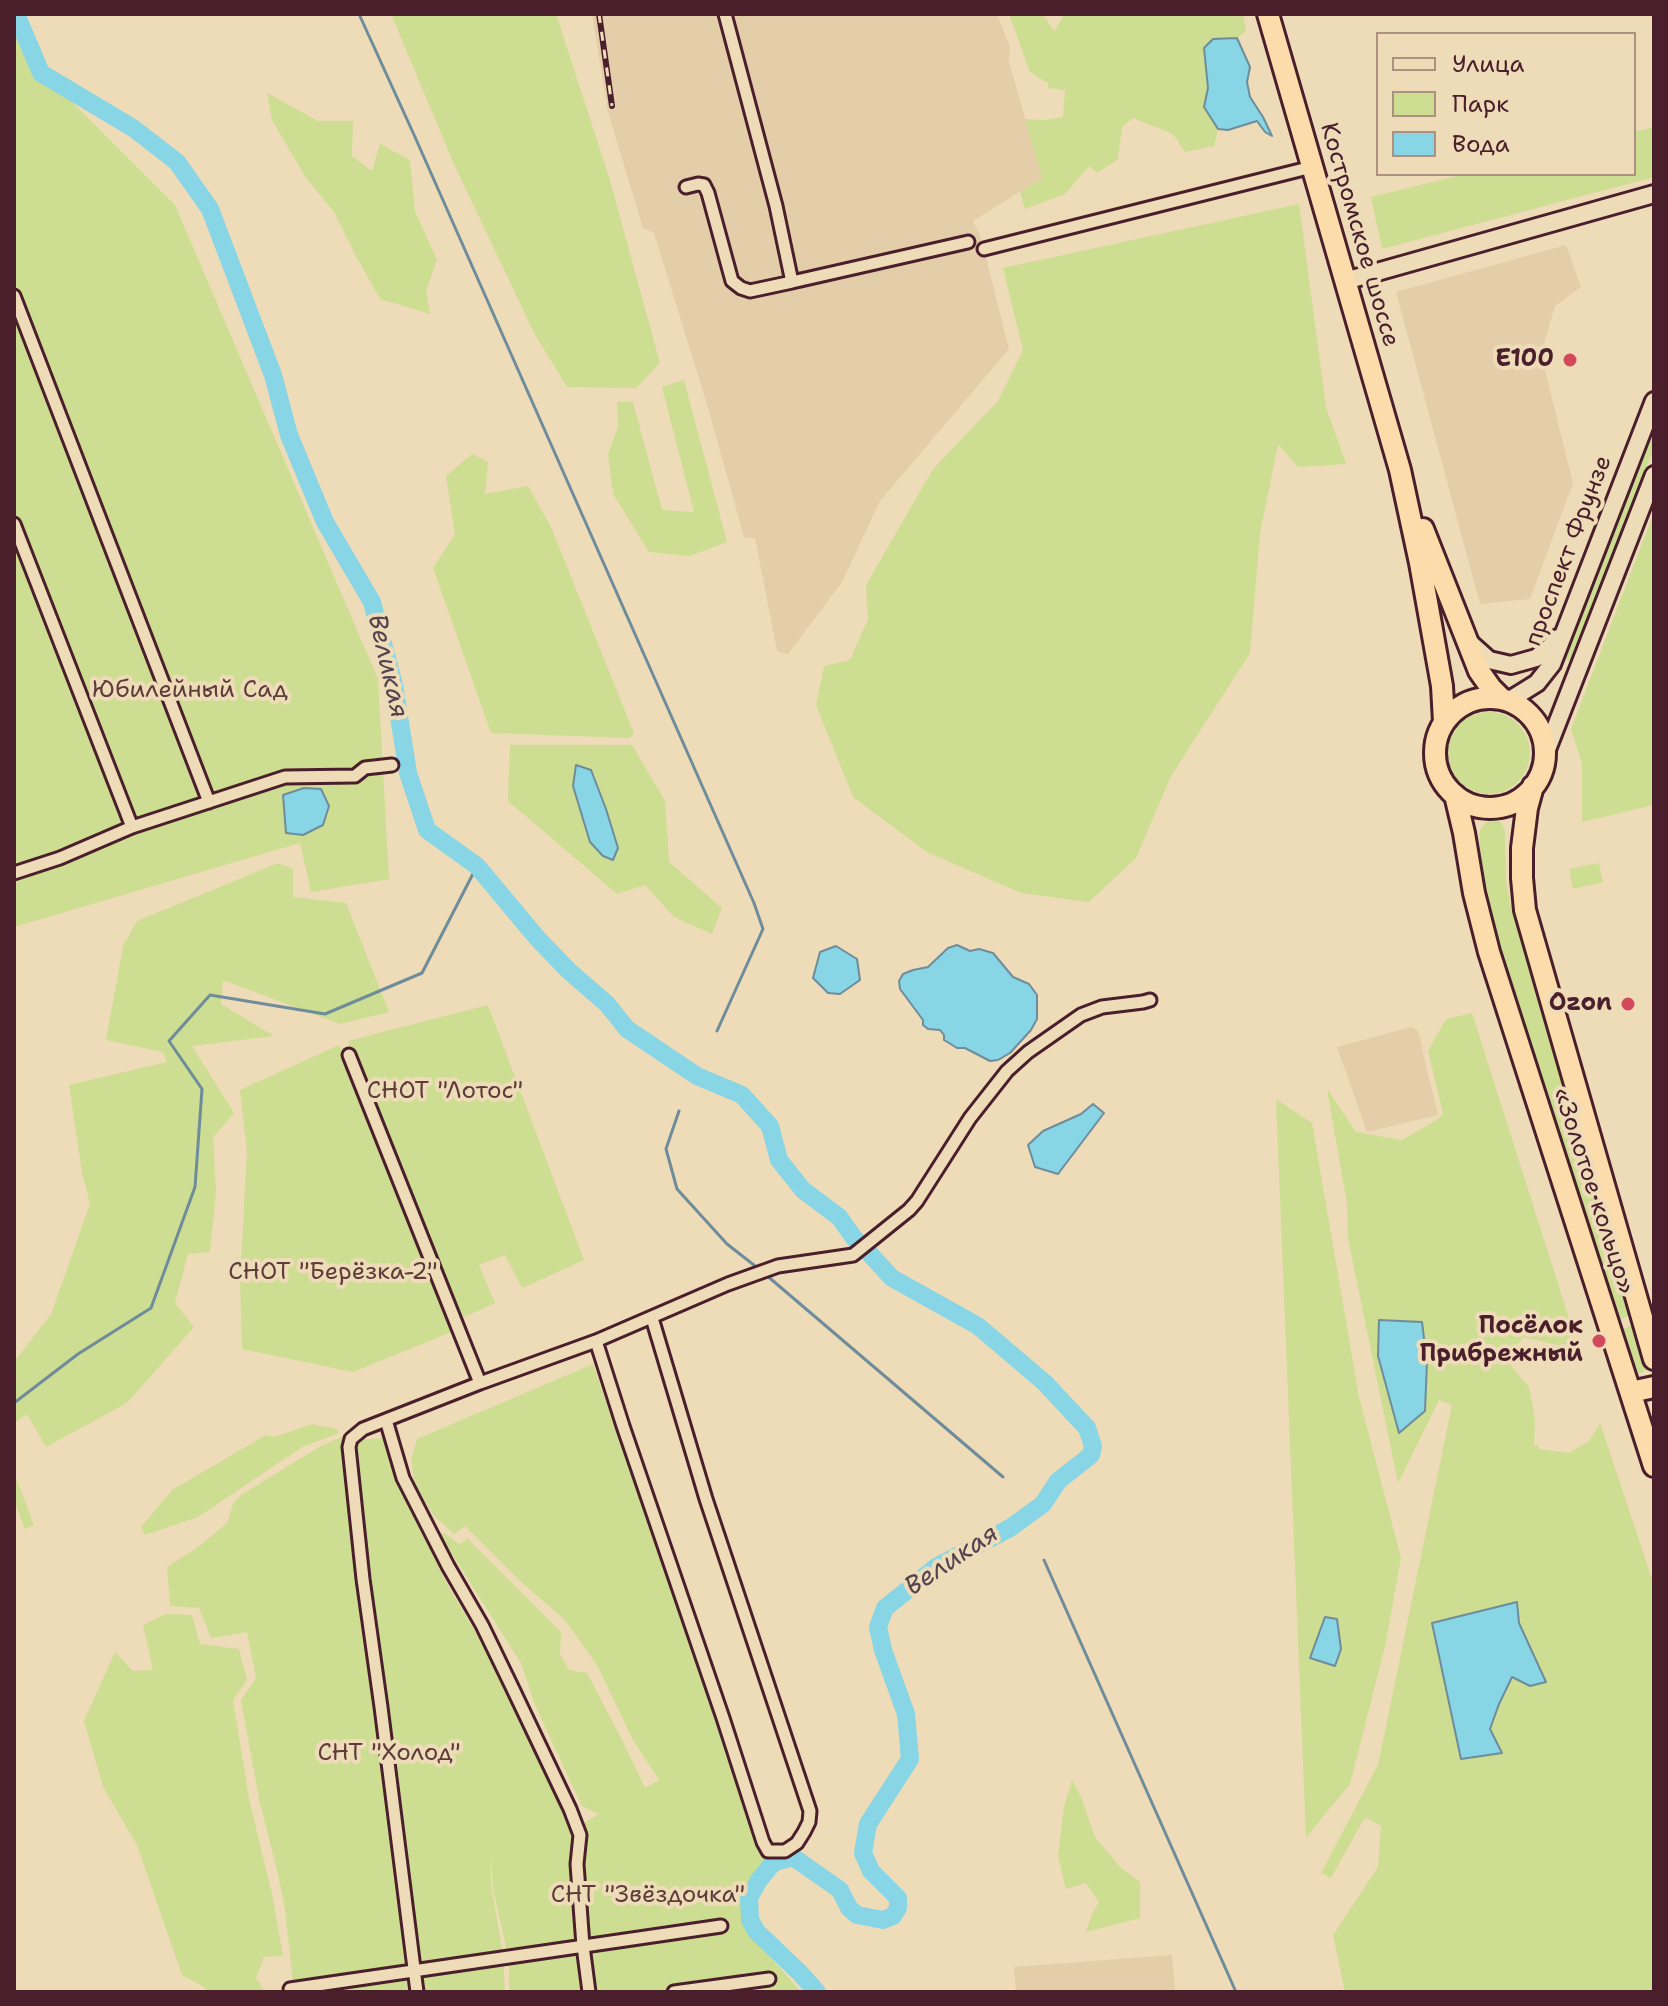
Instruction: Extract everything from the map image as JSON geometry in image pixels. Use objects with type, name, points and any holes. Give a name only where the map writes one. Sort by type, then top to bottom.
[{"type":"highway","name":"Костромское шоссе","points":[[1268,14],[1400,470]]},
{"type":"highway","points":[[1400,470],[1484,680],[1505,700],[1526,712],[1537,725],[1543,740],[1544,757]]},
{"type":"highway","points":[[1400,470],[1442,686],[1444,722]]},
{"type":"highway","points":[[1505,700],[1485,698],[1469,702],[1456,710],[1444,722],[1438,736],[1435,760],[1443,782],[1455,795],[1479,807],[1496,807],[1520,798],[1533,786]]},
{"type":"highway","name":"«Золотое кольцо»","points":[[1544,757],[1527,808],[1522,848],[1525,910],[1654,1359]]},
{"type":"highway","name":"«Золотое кольцо»","points":[[1455,795],[1474,893],[1497,979],[1654,1466]]},
{"type":"highway","points":[[1631,1392],[1654,1387]]},
{"type":"main road","points":[[1345,281],[1654,194]]},
{"type":"main road","name":"проспект Фрунзе","points":[[1505,700],[1529,689],[1552,664],[1654,401]]},
{"type":"main road","points":[[1544,757],[1654,475]]},
{"type":"main road","points":[[1466,638],[1489,660],[1519,664],[1536,658],[1548,649],[1558,639],[1567,622]]},
{"type":"street","points":[[725,14],[776,206],[792,282]]},
{"type":"street","points":[[984,249],[1312,167]]},
{"type":"street","points":[[686,187],[704,185],[732,281],[750,291],[968,242]]},
{"type":"street","points":[[14,296],[209,802]]},
{"type":"street","points":[[14,524],[132,827]]},
{"type":"street","points":[[14,873],[60,858],[132,827],[285,777],[355,776],[365,768],[392,765]]},
{"type":"street","points":[[417,1992],[363,1579],[349,1447],[351,1439],[356,1433],[386,1420],[596,1341],[728,1284],[778,1266],[846,1257],[859,1252],[917,1201],[970,1118],[1007,1071],[1028,1052],[1081,1015],[1102,1007],[1150,1000]]},
{"type":"street","points":[[349,1055],[480,1383]]},
{"type":"street","points":[[596,1341],[763,1842],[768,1851],[785,1851],[797,1843],[804,1832],[810,1811],[706,1499],[652,1318]]},
{"type":"street","points":[[386,1420],[403,1478],[482,1625],[580,1835],[577,1864],[589,1992]]},
{"type":"street","points":[[290,1989],[721,1926]]},
{"type":"street","points":[[674,1992],[769,1979]]},
{"type":"shaded area","points":[[592,14],[997,14],[1010,47],[1009,62],[1042,178],[973,221],[984,249],[1009,349],[880,501],[842,582],[788,654],[777,651],[755,538],[744,537],[654,233],[643,228],[608,112]]},
{"type":"shaded area","points":[[1566,245],[1581,287],[1555,306],[1541,354],[1573,483],[1530,599],[1480,604],[1396,292]]},
{"type":"shaded area","points":[[1411,1027],[1418,1031],[1438,1115],[1367,1132],[1337,1047]]},
{"type":"shaded area","points":[[1172,1955],[1175,1992],[1016,1992],[1014,1967]]},
{"type":"green space","points":[[391,14],[556,14],[609,177],[660,363],[636,388],[567,387],[534,333],[453,162]]},
{"type":"green space","points":[[1009,14],[1043,14],[1054,31],[1065,14],[1243,14],[1246,31],[1237,38],[1213,39],[1203,56],[1208,72],[1204,107],[1218,129],[1214,146],[1185,152],[1173,134],[1133,118],[1122,127],[1118,159],[1097,173],[1089,166],[1065,194],[1025,209],[1020,192],[1042,178],[1025,119],[1063,117],[1065,90],[1048,88],[1048,83],[1030,72]]},
{"type":"green space","name":"Юбилейный Сад","points":[[14,32],[22,52],[175,205],[378,679],[389,879],[311,892],[300,843],[14,927]]},
{"type":"green space","points":[[267,93],[318,121],[353,121],[352,156],[372,171],[380,144],[410,160],[415,211],[437,260],[426,291],[430,314],[380,299],[334,212],[306,178],[272,120]]},
{"type":"green space","points":[[1654,127],[1654,177],[1382,249],[1371,197],[1457,176],[1636,176],[1636,132]]},
{"type":"green space","points":[[1299,204],[1326,407],[1346,464],[1298,467],[1278,444],[1260,533],[1250,653],[1171,776],[1136,858],[1089,902],[1021,893],[927,852],[853,797],[816,705],[824,666],[850,660],[868,619],[866,585],[933,469],[998,401],[1023,350],[1003,268]]},
{"type":"green space","points":[[684,380],[727,542],[690,556],[649,552],[613,494],[608,454],[618,427],[617,402],[633,402],[662,510],[694,512],[662,387]]},
{"type":"green space","points":[[1654,425],[1654,448],[1570,661],[1560,658]]},
{"type":"green space","points":[[472,454],[488,462],[485,494],[528,486],[551,527],[634,733],[630,738],[491,733],[433,568],[455,534],[446,476]]},
{"type":"green space","points":[[1654,512],[1654,597],[1651,609],[1654,606],[1654,805],[1582,822],[1582,764],[1571,729]]},
{"type":"green space","points":[[1489,712],[1505,715],[1518,724],[1527,737],[1530,753],[1527,769],[1518,782],[1505,791],[1489,794],[1473,791],[1460,782],[1451,769],[1448,753],[1451,737],[1460,724],[1473,715]]},
{"type":"green space","points":[[510,745],[632,745],[665,801],[669,862],[722,908],[712,934],[674,917],[645,885],[617,894],[508,801]]},
{"type":"green space","points":[[1495,819],[1501,822],[1505,831],[1506,882],[1511,907],[1544,1006],[1632,1315],[1618,1320],[1517,1013],[1484,897],[1480,830],[1486,822]]},
{"type":"green space","points":[[278,863],[293,869],[293,897],[346,903],[389,1012],[340,1024],[223,980],[221,1004],[274,1036],[192,1046],[234,1113],[213,1137],[216,1192],[210,1252],[188,1254],[175,1303],[194,1327],[127,1403],[46,1447],[27,1414],[14,1423],[14,1362],[51,1314],[90,1204],[69,1085],[167,1062],[163,1052],[106,1040],[123,946],[137,921]]},
{"type":"green space","points":[[1599,863],[1603,882],[1573,889],[1569,869]]},
{"type":"green space","name":"СНОТ \"Лотос\"","points":[[488,1005],[584,1260],[522,1288],[505,1255],[479,1265],[495,1303],[460,1319],[348,1041]]},
{"type":"green space","points":[[1472,1013],[1575,1337],[1570,1348],[1523,1337],[1506,1360],[1529,1387],[1535,1418],[1534,1446],[1569,1453],[1589,1441],[1600,1423],[1654,1585],[1654,1992],[1345,1992],[1333,1935],[1378,1867],[1381,1826],[1365,1817],[1331,1878],[1321,1873],[1378,1765],[1452,1405],[1439,1400],[1398,1483],[1348,1238],[1347,1204],[1327,1089],[1356,1132],[1402,1140],[1443,1113],[1428,1051],[1446,1019]]},
{"type":"green space","name":"СНОТ \"Берёзка-2\"","points":[[339,1045],[454,1331],[353,1372],[242,1349],[240,1281],[247,1152],[240,1090]]},
{"type":"green space","points":[[1276,1099],[1312,1123],[1359,1397],[1401,1558],[1385,1646],[1350,1784],[1306,1837]]},
{"type":"green space","points":[[1635,1324],[1649,1367],[1638,1374],[1620,1330]]},
{"type":"green space","points":[[593,1364],[766,1858],[744,1903],[747,1931],[801,1992],[509,1992],[509,1960],[493,1889],[491,1855],[491,1885],[503,1954],[505,1992],[294,1992],[285,1909],[259,1799],[241,1700],[256,1678],[247,1632],[211,1638],[199,1608],[170,1606],[167,1567],[227,1523],[233,1504],[241,1495],[319,1447],[344,1436],[354,1440],[386,1438],[398,1482],[448,1586],[488,1653],[575,1826],[584,1823],[599,1814],[582,1806],[535,1705],[521,1663],[440,1535],[444,1533],[459,1544],[468,1539],[561,1632],[560,1654],[569,1670],[587,1673],[645,1788],[659,1780],[633,1740],[597,1665],[565,1620],[465,1526],[454,1534],[434,1516],[415,1486],[411,1460],[417,1439]]},
{"type":"green space","points":[[312,1424],[337,1429],[339,1433],[302,1447],[198,1517],[145,1535],[141,1527],[172,1490],[266,1435],[275,1437]]},
{"type":"green space","points":[[14,1473],[34,1525],[25,1529],[14,1501]]},
{"type":"green space","points":[[166,1614],[192,1615],[200,1644],[239,1649],[247,1680],[233,1700],[249,1799],[283,1956],[264,1957],[256,1978],[266,1992],[206,1992],[204,1987],[182,1975],[137,1845],[103,1787],[84,1721],[115,1652],[133,1671],[153,1670],[143,1625]]},
{"type":"green space","points":[[1072,1780],[1095,1837],[1120,1867],[1140,1882],[1140,1918],[1086,1932],[1099,1902],[1086,1883],[1066,1889],[1058,1856],[1064,1807]]},
{"type":"water","points":[[1237,38],[1250,67],[1247,82],[1250,97],[1272,136],[1257,121],[1228,130],[1218,129],[1204,107],[1208,88],[1204,48],[1213,39]]},
{"type":"water","points":[[576,765],[591,770],[618,848],[613,860],[603,856],[590,842],[573,786]]},
{"type":"water","points":[[304,788],[321,789],[329,806],[323,825],[303,835],[286,833],[283,795]]},
{"type":"water","points":[[957,945],[970,951],[979,949],[993,953],[1013,977],[1029,984],[1037,995],[1037,1019],[1031,1030],[1010,1053],[998,1060],[990,1061],[965,1048],[957,1048],[944,1040],[940,1030],[928,1029],[900,989],[899,981],[903,974],[928,967],[948,948]]},
{"type":"water","points":[[836,946],[857,959],[860,980],[840,994],[828,993],[813,978],[820,952]]},
{"type":"water","points":[[1093,1104],[1104,1113],[1058,1174],[1035,1167],[1028,1145],[1043,1131],[1081,1114]]},
{"type":"water","points":[[1379,1320],[1422,1322],[1427,1362],[1425,1411],[1399,1433],[1378,1356]]},
{"type":"water","points":[[1517,1602],[1519,1623],[1546,1682],[1530,1686],[1512,1677],[1490,1729],[1502,1753],[1461,1759],[1432,1623]]},
{"type":"water","points":[[1325,1617],[1337,1619],[1341,1649],[1335,1666],[1310,1658]]},
{"type":"waterway","name":"Великая","points":[[16,14],[41,73],[133,128],[177,162],[210,209],[273,375],[289,435],[325,522],[372,602],[394,685],[408,773],[427,830],[477,866],[538,939],[607,1004],[627,1029],[697,1076],[742,1095],[770,1126],[779,1160],[803,1190],[839,1217],[857,1242]]},
{"type":"waterway","points":[[359,14],[754,903],[763,929],[717,1031]]},
{"type":"waterway","points":[[14,1403],[78,1354],[151,1308],[195,1187],[202,1089],[169,1041],[210,995],[325,1014],[422,973],[477,866]]},
{"type":"waterway","points":[[679,1111],[666,1149],[677,1189],[727,1244],[759,1269]]},
{"type":"waterway","name":"Великая","points":[[817,1992],[757,1932],[750,1920],[749,1898],[773,1863],[793,1857],[840,1890],[849,1908],[857,1915],[883,1920],[893,1916],[898,1908],[898,1898],[871,1871],[863,1853],[868,1824],[910,1759],[906,1714],[878,1627],[885,1608],[936,1567],[1010,1528],[1043,1504],[1058,1481],[1091,1455],[1093,1446],[1087,1428],[1045,1383],[978,1326],[892,1278],[868,1252]]},
{"type":"waterway","points":[[765,1274],[1003,1477]]},
{"type":"waterway","points":[[1044,1560],[1236,1992]]},
{"type":"railway","points":[[599,14],[612,106]]},
{"type":"place","name":"E100","points":[[1570,360]]},
{"type":"place","name":"Ozon","points":[[1628,1004]]},
{"type":"place","name":"Посёлок Прибрежный","points":[[1599,1341]]},
{"type":"park label","name":"СНТ \"Холод\"","points":[[389,1754]]},
{"type":"park label","name":"СНТ \"Звёздочка\"","points":[[648,1896]]}]
